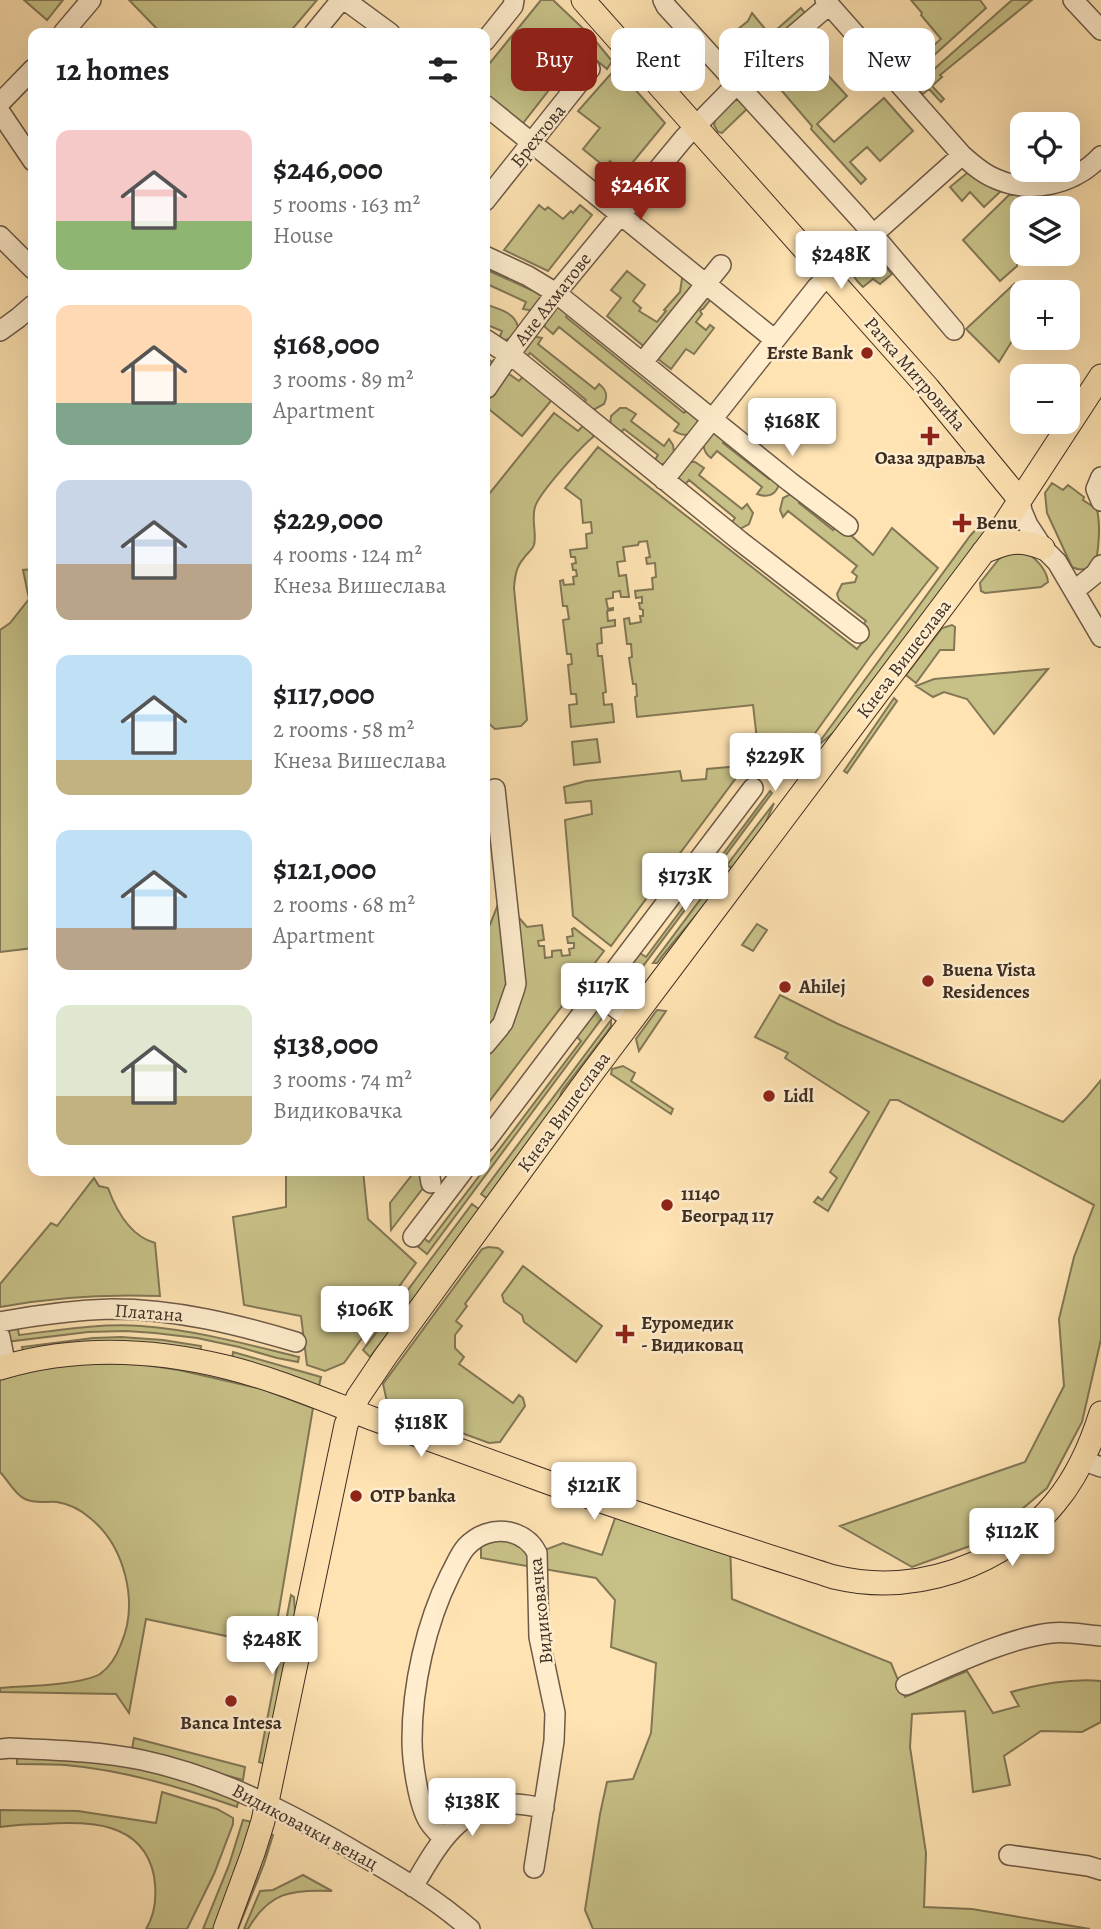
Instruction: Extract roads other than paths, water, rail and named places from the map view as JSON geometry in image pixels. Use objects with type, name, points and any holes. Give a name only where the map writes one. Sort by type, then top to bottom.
[{"type":"main road","name":"Ратка Митровића","points":[[583,0],[956,421],[1020,500]]},
{"type":"main road","name":"Кнеза Вишеслава","points":[[225,1929],[253,1853],[267,1803],[346,1425],[364,1386],[632,1020],[983,552],[1101,376]]},
{"type":"main road","points":[[983,552],[1010,542],[1024,542],[1050,555]]},
{"type":"main road","points":[[3,1367],[24,1361],[120,1352],[153,1354],[248,1373],[556,1486],[654,1519],[834,1577],[874,1583],[909,1582],[963,1568],[996,1552],[1022,1535],[1051,1508],[1070,1483],[1092,1464],[1101,1413]]},
{"type":"street","points":[[68,28],[91,0]]},
{"type":"street","points":[[318,28],[343,0],[383,28]]},
{"type":"street","points":[[490,35],[513,6],[514,0]]},
{"type":"street","points":[[663,0],[719,64]]},
{"type":"street","points":[[1073,0],[1101,30]]},
{"type":"street","points":[[827,3],[962,155],[983,172],[1006,183],[1051,185],[1098,164]]},
{"type":"street","name":"Ане Ахматове","points":[[799,28],[827,3]]},
{"type":"street","points":[[0,103],[28,74]]},
{"type":"street","name":"Брехтова","points":[[490,195],[573,91]]},
{"type":"street","name":"Ане Ахматове","points":[[490,384],[556,293],[666,158],[730,91]]},
{"type":"street","points":[[743,91],[954,330]]},
{"type":"street","points":[[490,109],[775,340]]},
{"type":"street","points":[[0,112],[28,154]]},
{"type":"street","points":[[664,480],[828,275],[962,155]]},
{"type":"street","points":[[0,236],[28,264]]},
{"type":"street","points":[[490,258],[556,293],[848,526]]},
{"type":"street","points":[[643,362],[721,265]]},
{"type":"street","points":[[0,331],[28,309]]},
{"type":"street","points":[[490,342],[510,354],[859,634]]},
{"type":"street","points":[[1101,477],[1096,489],[1101,501]]},
{"type":"street","points":[[1020,500],[1025,518],[1101,637]]},
{"type":"street","points":[[1074,592],[1101,565]]},
{"type":"street","points":[[490,1135],[753,788]]},
{"type":"street","points":[[490,1039],[501,1025],[515,986],[495,789]]},
{"type":"street","points":[[597,993],[632,1020]]},
{"type":"street","points":[[413,1237],[459,1176]]},
{"type":"street","name":"Платана","points":[[0,1322],[87,1310],[144,1311],[210,1320],[296,1342]]},
{"type":"street","points":[[0,1338],[3,1367]]},
{"type":"street","name":"Видиковачка","points":[[443,1838],[427,1818],[416,1776],[412,1741],[426,1638],[433,1615],[462,1552],[481,1535],[505,1531],[521,1536],[537,1553],[540,1637],[555,1722],[534,1868]]},
{"type":"street","points":[[906,1685],[1003,1645],[1037,1636],[1063,1632],[1101,1636]]},
{"type":"street","name":"Видиковачки венац","points":[[0,1749],[76,1752],[145,1761],[215,1782],[267,1803],[327,1835],[433,1899],[470,1929]]},
{"type":"street","points":[[413,1887],[443,1838],[460,1821],[478,1810],[510,1804],[544,1808]]},
{"type":"street","points":[[1009,1855],[1101,1870]]},
{"type":"place","name":"Erste Bank","points":[[867,353]]},
{"type":"place","name":"Оаза здравља","points":[[930,436]]},
{"type":"place","name":"Benu","points":[[962,523]]},
{"type":"place","name":"Buena Vista Residences","points":[[928,981]]},
{"type":"place","name":"Ahilej","points":[[785,987]]},
{"type":"place","name":"Lidl","points":[[769,1096]]},
{"type":"place","name":"11140 Београд 117","points":[[667,1205]]},
{"type":"place","name":"Еуромедик - Видиковац","points":[[625,1334]]},
{"type":"place","name":"OTP banka","points":[[356,1496]]},
{"type":"place","name":"Banca Intesa","points":[[231,1701]]}]
